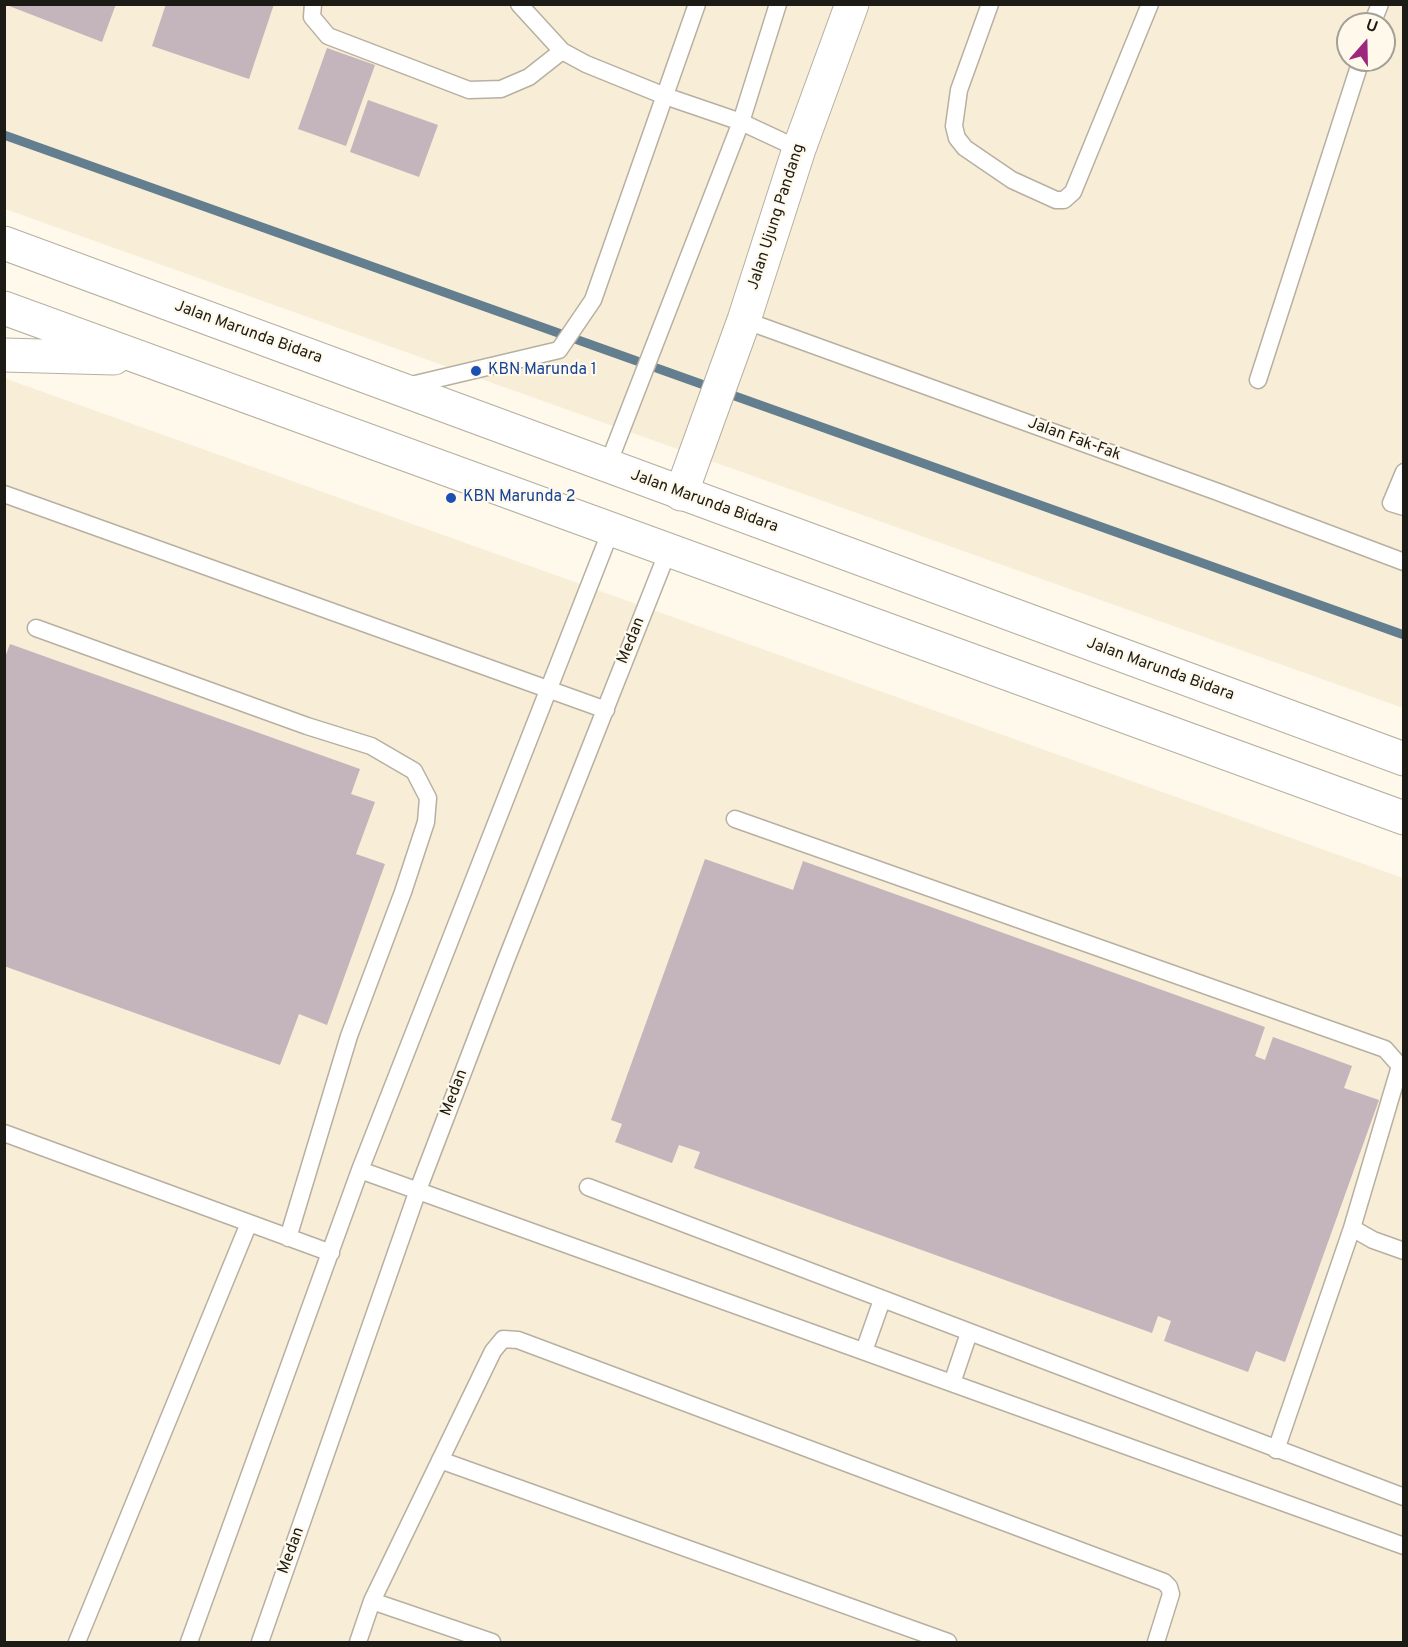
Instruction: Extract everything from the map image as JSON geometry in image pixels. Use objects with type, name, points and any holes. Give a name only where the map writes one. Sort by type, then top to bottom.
[{"type":"main road","name":"Jalan Ujung Pandang","points":[[681,494],[744,320],[800,149],[852,4]]},
{"type":"main road","name":"Jalan Marunda Bidara","points":[[4,243],[1404,759]]},
{"type":"main road","points":[[11,311],[1404,818]]},
{"type":"main road","points":[[4,355],[143,358]]},
{"type":"lane","points":[[313,4],[312,17],[328,36],[469,90],[501,89],[529,77],[562,51]]},
{"type":"lane","points":[[519,4],[562,51],[665,96],[741,122],[800,149]]},
{"type":"lane","points":[[397,388],[559,350],[593,300],[697,4]]},
{"type":"lane","points":[[607,467],[741,122],[778,4]]},
{"type":"lane","points":[[990,4],[960,90],[954,126],[957,138],[965,148],[1012,180],[1056,200],[1064,200],[1073,192],[1150,4]]},
{"type":"lane","points":[[1258,380],[1357,72]]},
{"type":"lane","name":"Jalan Fak-Fak","points":[[744,320],[1404,562]]},
{"type":"lane","points":[[1404,472],[1391,502],[1404,507]]},
{"type":"lane","points":[[4,494],[606,710]]},
{"type":"lane","points":[[189,1642],[360,1170],[610,530]]},
{"type":"lane","name":"Medan","points":[[260,1642],[418,1190],[506,960],[668,551]]},
{"type":"lane","points":[[36,628],[307,726],[371,746],[414,771],[428,798],[426,822],[403,892],[349,1036],[288,1238]]},
{"type":"lane","points":[[735,819],[1385,1049],[1400,1066],[1352,1228],[1276,1450]]},
{"type":"lane","points":[[4,1133],[330,1253]]},
{"type":"lane","points":[[360,1170],[1404,1546]]},
{"type":"lane","points":[[588,1187],[1404,1497]]},
{"type":"lane","points":[[77,1642],[249,1223]]},
{"type":"lane","points":[[1352,1228],[1373,1240],[1404,1251]]},
{"type":"lane","points":[[864,1351],[882,1300]]},
{"type":"lane","points":[[952,1383],[969,1333]]},
{"type":"lane","points":[[358,1642],[372,1601],[493,1351],[503,1339],[518,1340],[1164,1582],[1171,1594],[1156,1642]]},
{"type":"lane","points":[[440,1460],[948,1642]]},
{"type":"lane","points":[[372,1601],[492,1642]]},
{"type":"shaded area","points":[[5,5],[1403,5],[1403,708],[5,209]]},
{"type":"shaded area","points":[[4,378],[1403,878],[1403,1642],[5,1642]]},
{"type":"building","points":[[4,4],[116,4],[102,42]]},
{"type":"building","points":[[166,4],[274,4],[249,79],[152,46]]},
{"type":"building","points":[[327,48],[375,65],[346,146],[298,129]]},
{"type":"building","points":[[368,100],[438,125],[419,177],[350,152]]},
{"type":"building","points":[[10,644],[360,769],[351,794],[375,802],[356,854],[385,864],[327,1025],[299,1014],[280,1065],[4,966],[4,660]]},
{"type":"building","points":[[705,859],[793,890],[803,861],[1265,1027],[1255,1056],[1265,1060],[1273,1037],[1352,1066],[1344,1088],[1379,1100],[1285,1362],[1256,1351],[1248,1372],[1164,1341],[1171,1321],[1158,1316],[1152,1333],[694,1168],[700,1152],[679,1145],[672,1163],[615,1142],[622,1124],[611,1120]]},
{"type":"waterway","points":[[4,135],[1404,635]]},
{"type":"place","name":"KBN Marunda 1","points":[[476,371]]},
{"type":"place","name":"KBN Marunda 2","points":[[451,498]]}]
